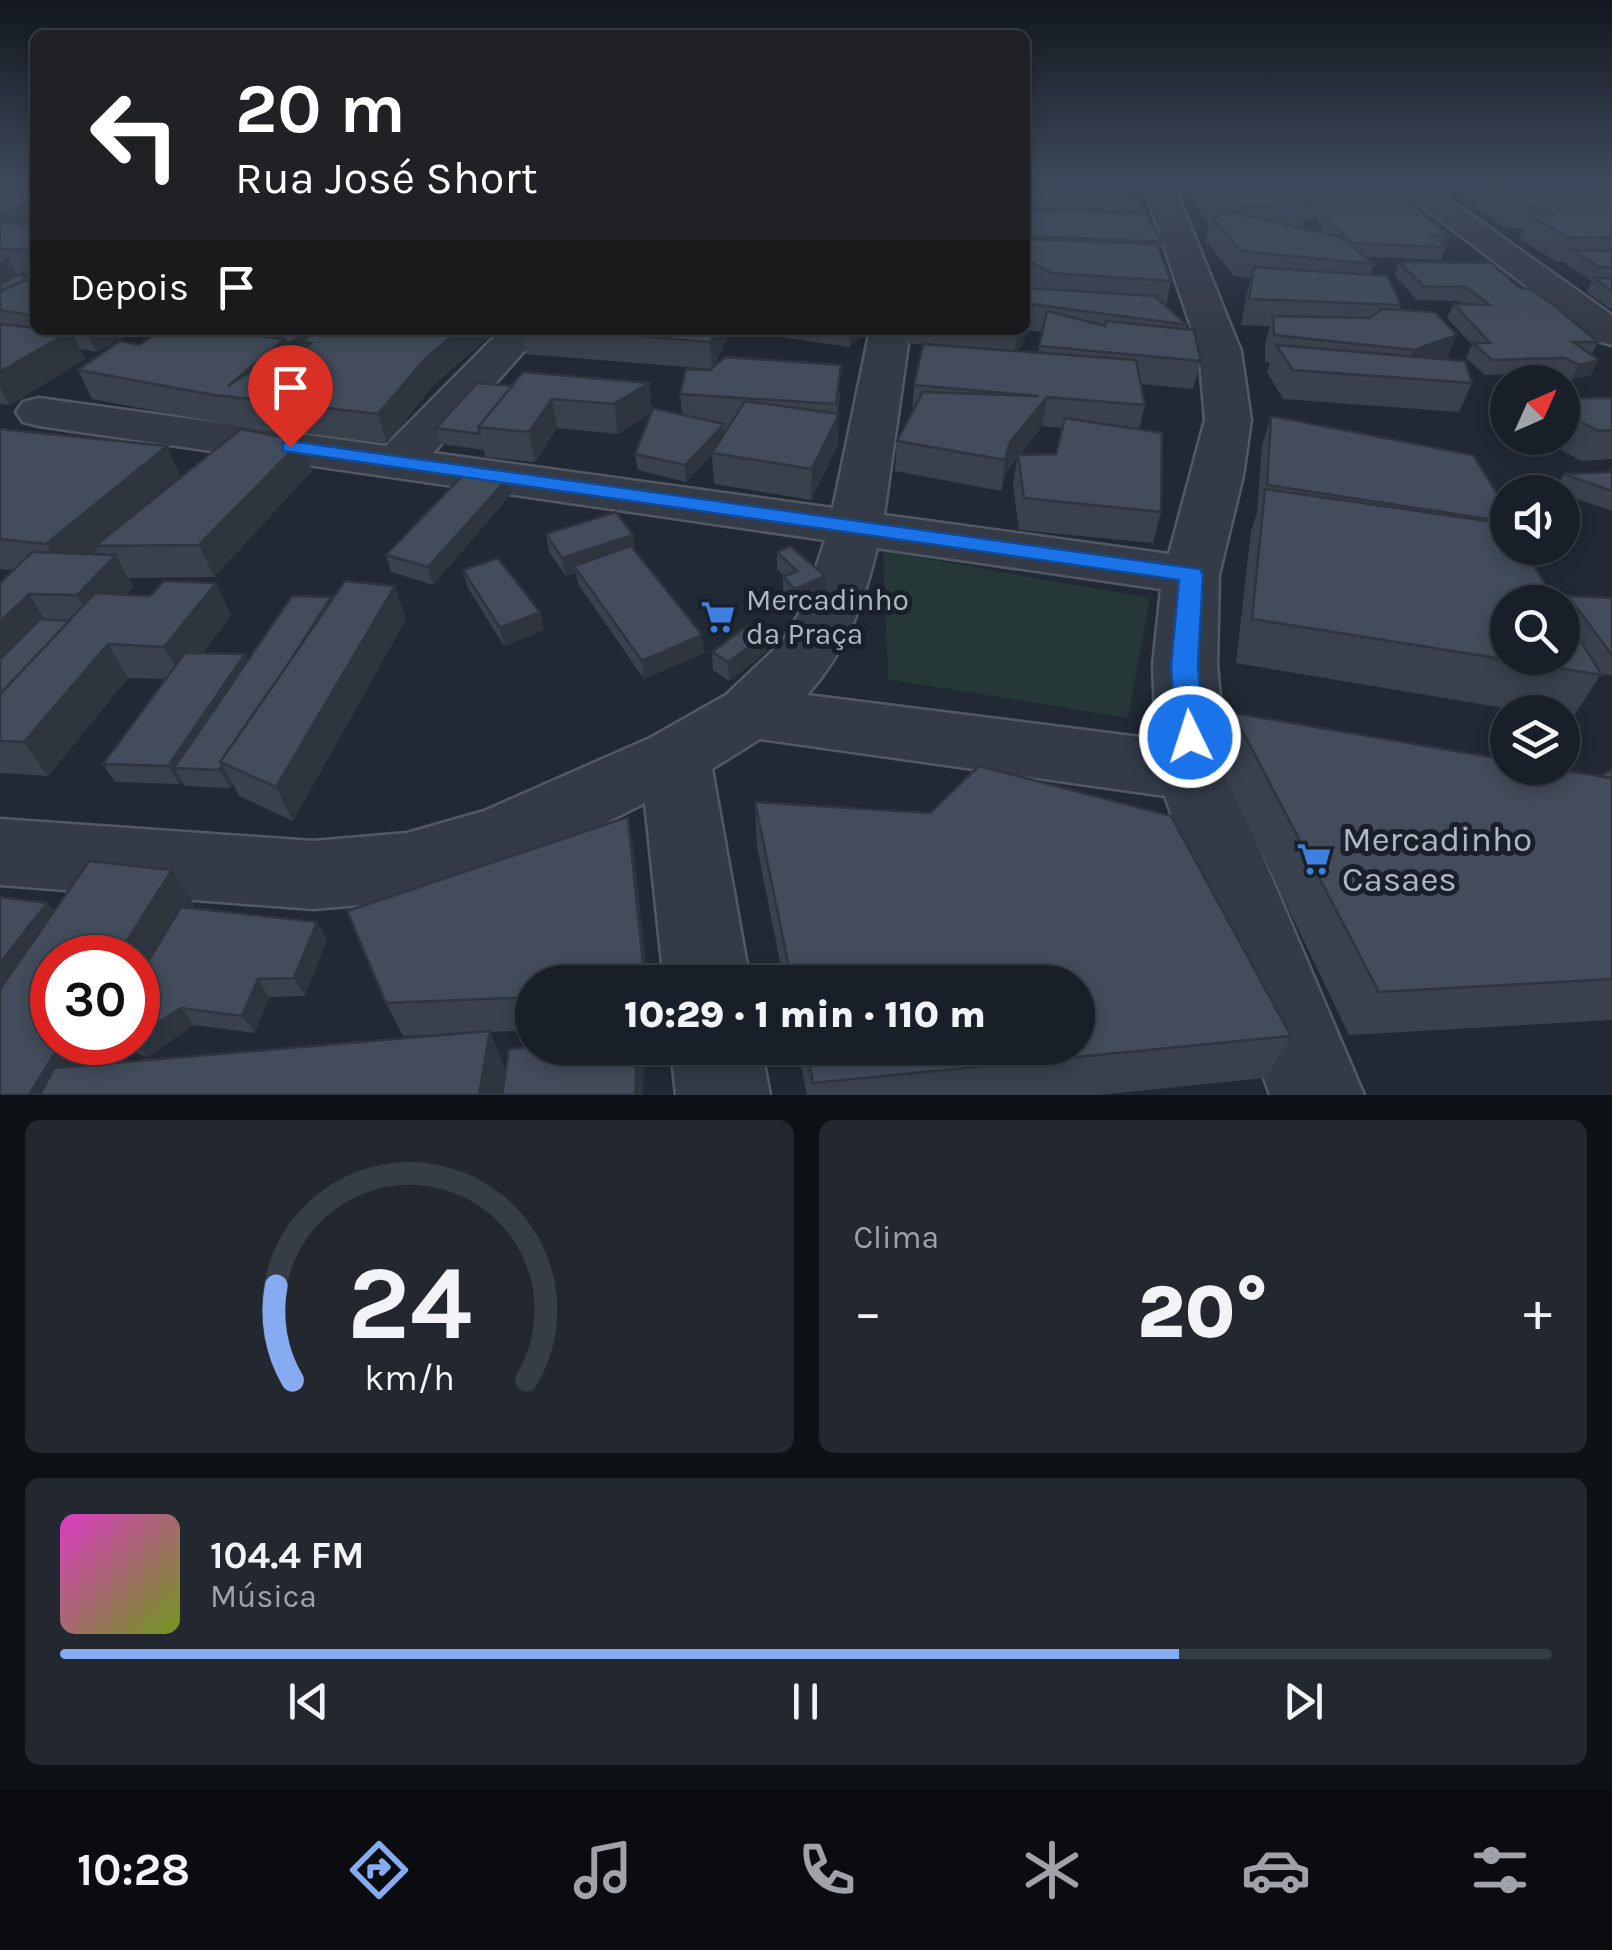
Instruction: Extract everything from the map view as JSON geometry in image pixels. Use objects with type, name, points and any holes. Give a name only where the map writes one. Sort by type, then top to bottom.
[{"type":"street","points":[[1177,234],[1220,351],[1228,420],[1218,476],[1191,575],[1184,665],[1192,773],[1317,1095]]},
{"type":"street","points":[[1477,234],[1612,332]]},
{"type":"street","points":[[398,462],[518,335]]},
{"type":"street","points":[[0,852],[313,875],[407,867],[500,840],[675,757],[750,713],[805,657],[834,606],[855,528],[889,335]]},
{"type":"street","points":[[20,423],[100,376]]},
{"type":"street","points":[[20,423],[398,462],[1191,575]]},
{"type":"street","points":[[750,713],[1083,755],[1192,773]]},
{"type":"street","points":[[675,757],[705,965]]},
{"type":"street","points":[[718,1065],[722,1095]]},
{"type":"shaded area","points":[[883,551],[1150,598],[1128,718],[888,679]]},
{"type":"building","points":[[0,234],[30,234],[30,248],[26,250],[0,249]]},
{"type":"building","points":[[1030,234],[1157,234],[1162,242],[1030,236]]},
{"type":"building","points":[[1227,234],[1327,234],[1340,237],[1374,264],[1241,251]]},
{"type":"building","points":[[1343,234],[1447,234],[1449,236],[1432,235],[1447,247],[1352,243]]},
{"type":"building","points":[[1562,234],[1612,234],[1612,237],[1569,238]]},
{"type":"building","points":[[1030,239],[1157,244],[1171,281],[1052,273],[1030,262]]},
{"type":"building","points":[[1572,250],[1612,251],[1612,267],[1599,267]]},
{"type":"building","points":[[1399,262],[1491,263],[1520,288],[1530,289],[1555,306],[1598,342],[1573,342],[1599,360],[1579,365],[1564,358],[1492,360],[1473,343],[1490,343],[1454,304],[1490,305],[1465,287],[1423,286]]},
{"type":"building","points":[[1254,267],[1387,276],[1401,305],[1249,299]]},
{"type":"building","points":[[30,269],[23,276],[25,280],[6,289],[0,289],[0,284]]},
{"type":"building","points":[[1594,278],[1612,278],[1612,291]]},
{"type":"building","points":[[30,280],[30,315],[0,310],[0,292]]},
{"type":"building","points":[[1030,288],[1155,296],[1187,325],[1033,304],[1030,309]]},
{"type":"building","points":[[1382,309],[1435,312],[1457,335],[1414,350],[1274,335],[1273,316],[1370,318]]},
{"type":"building","points":[[1047,311],[1105,326],[1106,321],[1194,330],[1201,361],[1039,346]]},
{"type":"building","points":[[0,324],[30,327],[30,335],[64,335],[0,372]]},
{"type":"building","points":[[154,335],[285,339],[228,386],[265,362],[291,361],[311,343],[301,342],[310,335],[453,335],[426,358],[378,414],[214,395],[78,370],[120,341],[139,345]]},
{"type":"building","points":[[249,335],[306,335],[287,344],[285,339]]},
{"type":"building","points":[[625,335],[714,335],[710,342]]},
{"type":"building","points":[[923,344],[1136,360],[1145,405],[1047,397],[1010,442],[1005,460],[897,441],[923,392],[1038,396],[914,385]]},
{"type":"building","points":[[1276,345],[1465,361],[1472,383],[1293,370]]},
{"type":"building","points":[[725,357],[841,365],[836,404],[680,394],[686,369],[710,370]]},
{"type":"building","points":[[523,372],[649,383],[614,404],[552,399],[529,432],[478,427]]},
{"type":"building","points":[[477,383],[512,386],[478,427],[480,434],[436,428]]},
{"type":"building","points":[[1580,398],[1612,398],[1612,430],[1599,431],[1580,422]]},
{"type":"building","points":[[745,401],[839,414],[812,469],[712,453]]},
{"type":"building","points":[[653,408],[724,424],[685,465],[635,454]]},
{"type":"building","points":[[1271,416],[1473,455],[1490,482],[1490,519],[1267,485]]},
{"type":"building","points":[[1065,418],[1162,433],[1161,512],[1024,498],[1018,455],[1056,454]]},
{"type":"building","points":[[0,429],[167,446],[46,544],[0,539]]},
{"type":"building","points":[[241,429],[301,441],[199,545],[95,546]]},
{"type":"building","points":[[1612,472],[1612,491],[1580,480],[1580,475],[1564,474]]},
{"type":"building","points":[[464,474],[509,477],[428,567],[386,555]]},
{"type":"building","points":[[1265,489],[1490,521],[1490,565],[1533,565],[1546,585],[1490,585],[1490,657],[1252,619]]},
{"type":"building","points":[[616,512],[633,535],[562,558],[546,534]]},
{"type":"building","points":[[631,546],[702,635],[642,661],[574,566]]},
{"type":"building","points":[[790,546],[825,576],[795,589],[783,577],[797,571],[777,552]]},
{"type":"building","points":[[32,552],[116,555],[77,595],[29,594],[0,622],[0,583]]},
{"type":"building","points":[[498,558],[540,612],[500,628],[463,570]]},
{"type":"building","points":[[164,581],[216,583],[164,647],[108,644],[24,742],[0,741],[0,694],[95,593],[150,596]]},
{"type":"building","points":[[345,581],[395,586],[276,787],[220,762]]},
{"type":"building","points":[[292,596],[331,597],[220,762],[219,770],[174,768]]},
{"type":"building","points":[[1580,597],[1612,598],[1612,655],[1580,612]]},
{"type":"building","points":[[40,619],[69,621],[0,694],[0,659]]},
{"type":"building","points":[[750,624],[766,634],[728,662],[712,652]]},
{"type":"building","points":[[1580,640],[1602,675],[1580,671]]},
{"type":"building","points":[[185,653],[245,654],[168,766],[103,764]]},
{"type":"building","points":[[1233,713],[1490,757],[1490,785],[1580,785],[1580,773],[1612,778],[1612,979],[1379,992]]},
{"type":"building","points":[[979,766],[1171,816],[1291,1036],[1095,1055],[1095,965],[789,965],[755,802],[930,813]]},
{"type":"building","points":[[628,817],[643,965],[515,965],[515,998],[386,1003],[347,911]]},
{"type":"building","points":[[89,861],[172,870],[131,935],[38,935]]},
{"type":"building","points":[[0,897],[47,903],[0,963]]},
{"type":"building","points":[[181,907],[317,922],[294,978],[258,979],[242,1016],[181,1008],[160,1022],[160,942]]},
{"type":"building","points":[[30,946],[30,1065],[48,1065],[29,1095],[0,1095],[0,989]]},
{"type":"building","points":[[490,1031],[479,1095],[40,1095],[54,1068],[160,1065],[160,1059]]},
{"type":"building","points":[[515,1048],[515,1065],[636,1065],[635,1095],[502,1095],[509,1049]]},
{"type":"building","points":[[809,1065],[996,1065],[813,1083]]},
{"type":"place","name":"Mercadinho da Praça","points":[[718,617]]},
{"type":"place","name":"Mercadinho Casaes","points":[[1314,859]]},
{"type":"route","points":[[290,447],[1191,575],[1184,665],[1190,737]]}]
